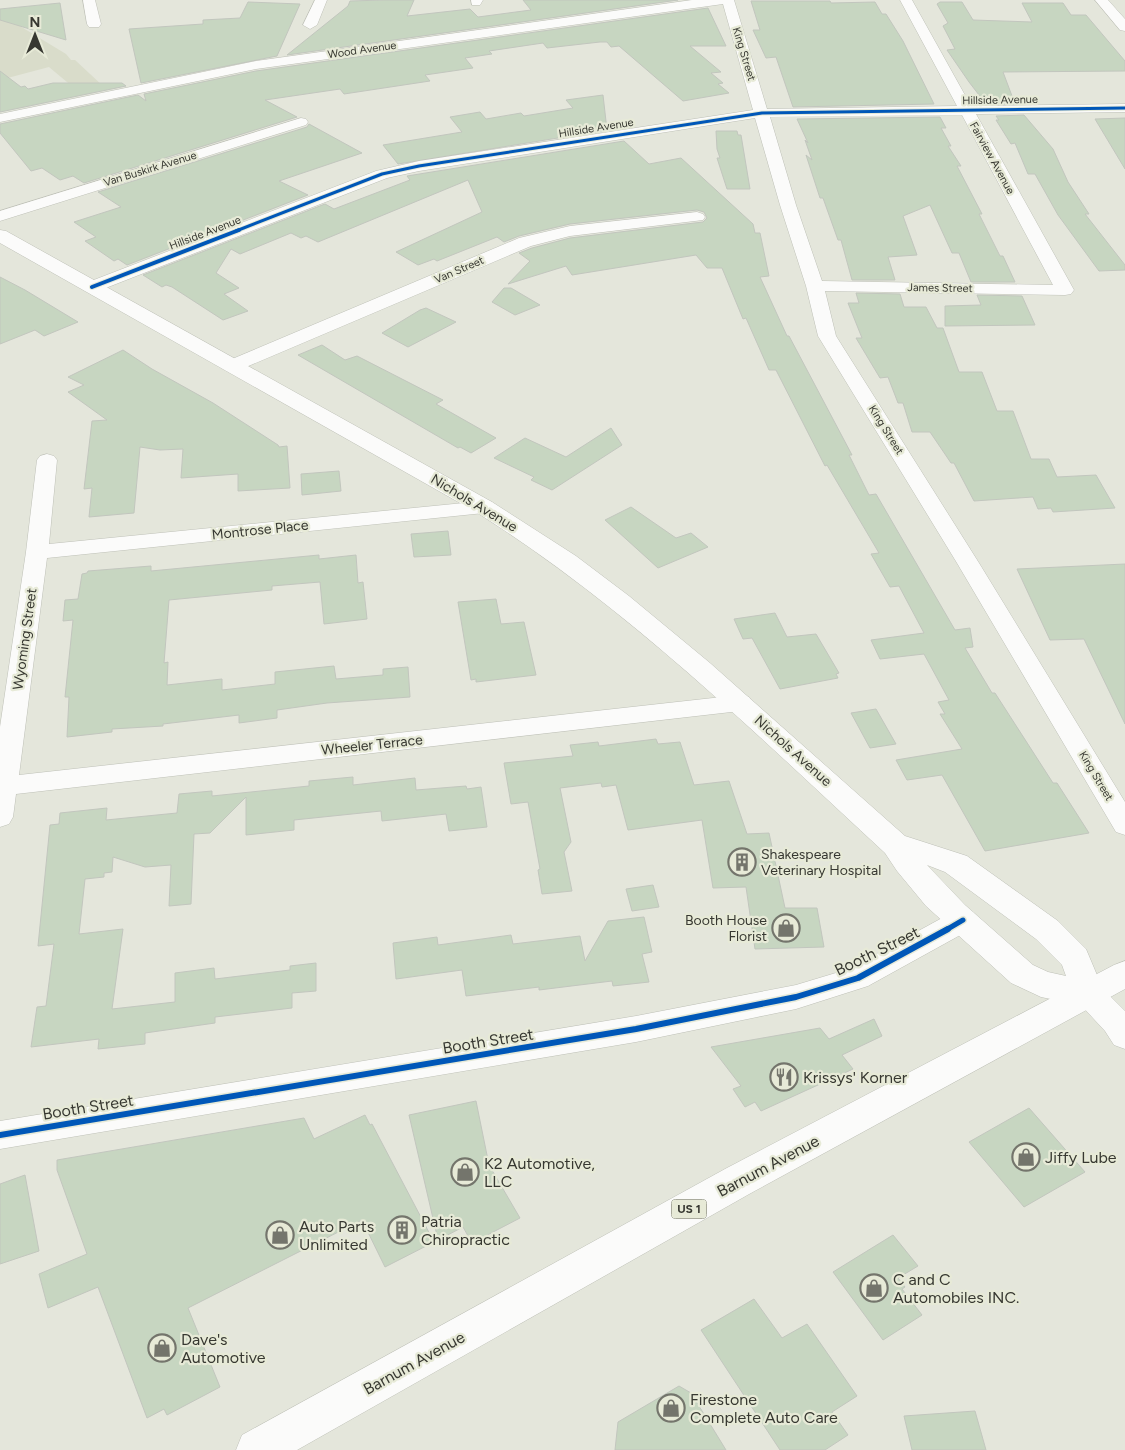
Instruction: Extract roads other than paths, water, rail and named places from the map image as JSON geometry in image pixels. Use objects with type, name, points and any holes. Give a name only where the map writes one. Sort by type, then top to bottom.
[{"type":"main road","name":"Nichols Avenue","points":[[0,235],[484,507],[578,569],[740,703],[896,845],[908,864],[962,920],[1013,966],[1030,979],[1041,984],[1089,994]]},
{"type":"main road","name":"Nichols Avenue","points":[[896,845],[915,849],[956,864],[1047,930],[1075,958],[1089,994]]},
{"type":"main road","name":"Barnum Avenue","points":[[257,1450],[738,1181],[1125,974]]},
{"type":"street","points":[[89,0],[94,24]]},
{"type":"street","points":[[310,25],[321,0]]},
{"type":"street","name":"King Street","points":[[728,0],[788,205],[815,286],[827,336],[968,563],[1125,825]]},
{"type":"street","name":"Wood Avenue","points":[[0,118],[256,65],[728,0]]},
{"type":"street","name":"Fairview Avenue","points":[[906,0],[1064,290]]},
{"type":"street","points":[[1101,0],[1125,27]]},
{"type":"street","name":"Hillside Avenue","points":[[92,287],[382,174],[428,164],[762,113],[1125,108]]},
{"type":"street","name":"Van Buskirk Avenue","points":[[0,216],[301,122]]},
{"type":"street","name":"Van Street","points":[[232,366],[525,242],[570,231],[697,217]]},
{"type":"street","name":"James Street","points":[[815,286],[1064,290]]},
{"type":"street","name":"Wyoming Street","points":[[0,817],[37,552],[47,460]]},
{"type":"street","name":"Montrose Place","points":[[37,552],[484,507]]},
{"type":"street","name":"Wheeler Terrace","points":[[4,786],[740,703]]},
{"type":"street","name":"Booth Street","points":[[0,1135],[636,1030],[796,997],[858,978],[906,953],[962,920]]},
{"type":"street","points":[[1089,994],[1116,1022],[1125,1036]]},
{"type":"place","name":"Shakespeare Veterinary Hospital","points":[[742,862]]},
{"type":"place","name":"Booth House Florist","points":[[786,928]]},
{"type":"place","name":"Krissys' Korner","points":[[784,1077]]},
{"type":"place","name":"Jiffy Lube","points":[[1026,1157]]},
{"type":"place","name":"K2 Automotive, LLC","points":[[465,1172]]},
{"type":"place","name":"Patria Chiropractic","points":[[402,1230]]},
{"type":"place","name":"Auto Parts Unlimited","points":[[280,1235]]},
{"type":"place","name":"C and C Automobiles INC.","points":[[874,1288]]},
{"type":"place","name":"Dave's Automotive","points":[[162,1348]]},
{"type":"place","name":"Firestone Complete Auto Care","points":[[671,1408]]}]
